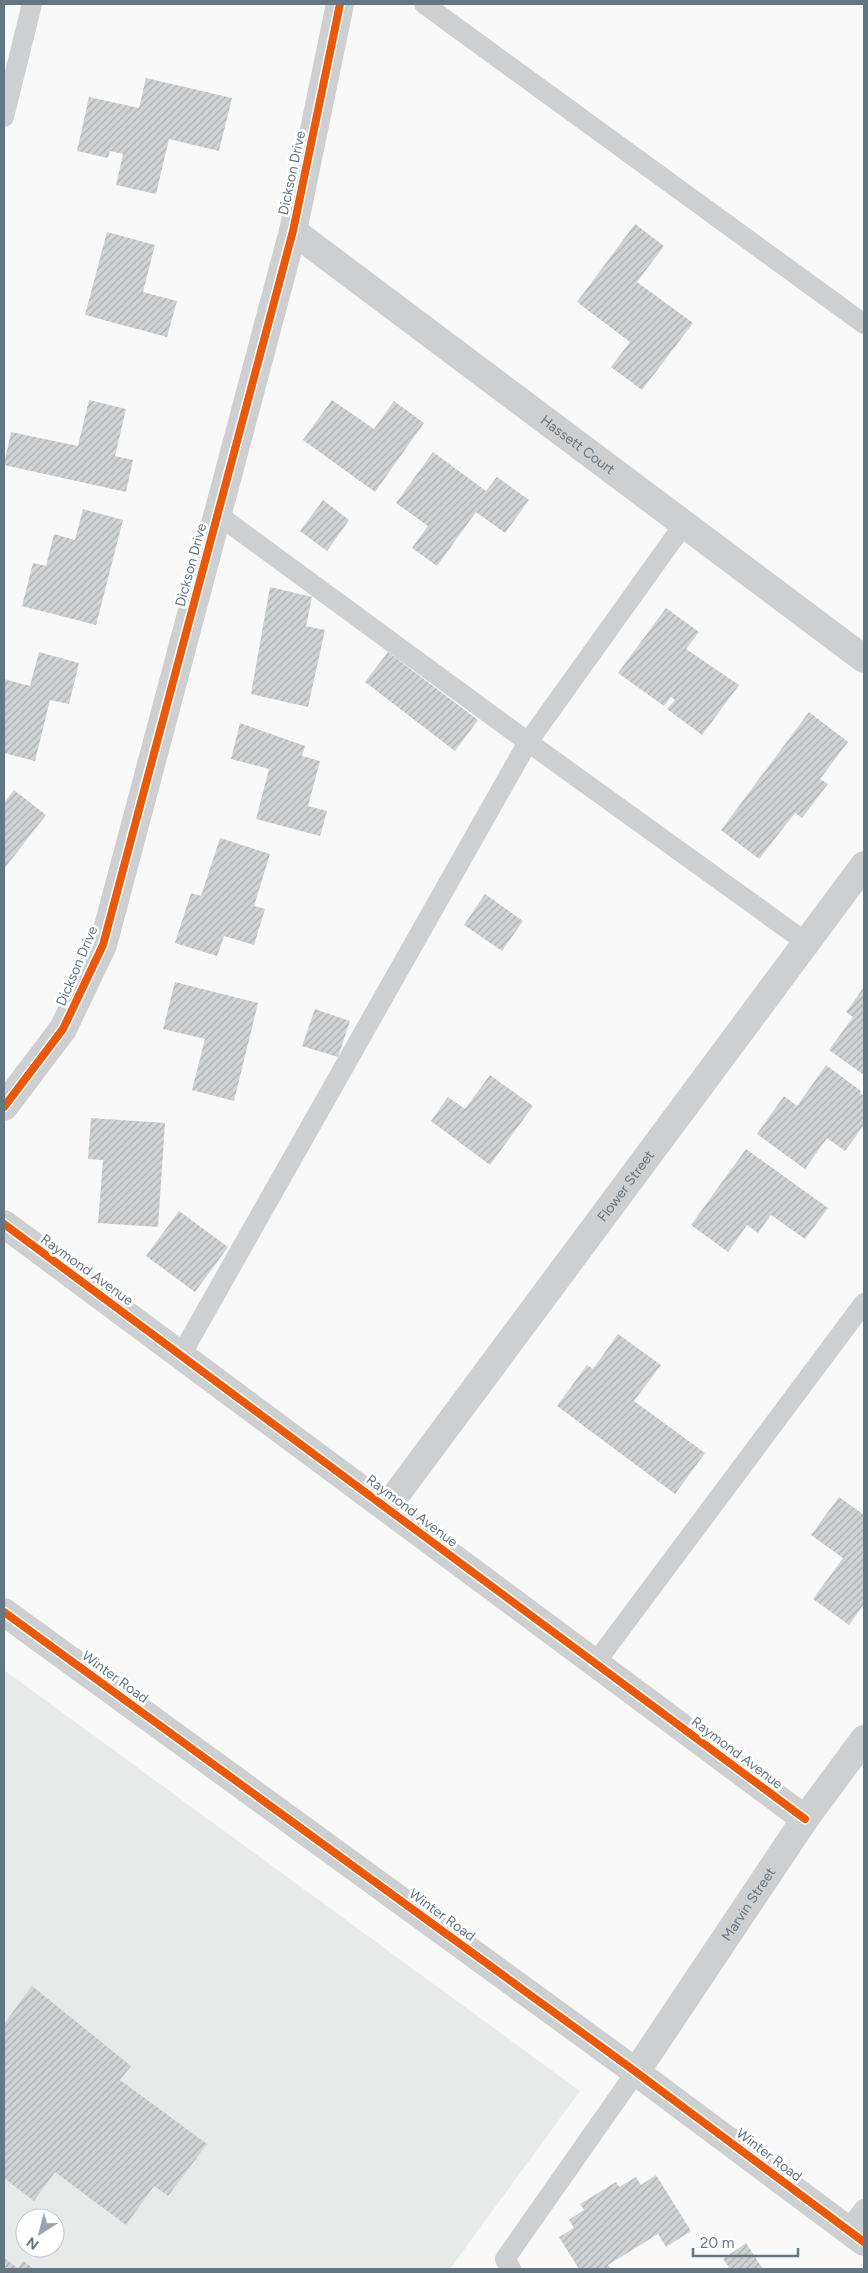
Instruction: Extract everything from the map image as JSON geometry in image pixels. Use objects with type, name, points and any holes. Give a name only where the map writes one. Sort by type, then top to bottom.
[{"type":"street","name":"Dickson Drive","points":[[4,1107],[63,1029],[103,945],[293,231],[340,4]]},
{"type":"street","name":"Hassett Court","points":[[293,231],[864,659]]},
{"type":"street","name":"Flower Street","points":[[387,1507],[864,866]]},
{"type":"street","name":"Raymond Avenue","points":[[4,1224],[805,1819]]},
{"type":"street","name":"Winter Road","points":[[4,1612],[636,2072],[856,2236]]},
{"type":"street","name":"Marvin Street","points":[[636,2072],[805,1819],[864,1739]]},
{"type":"lane","points":[[4,117],[32,4]]},
{"type":"lane","points":[[424,4],[864,324]]},
{"type":"lane","points":[[217,514],[528,742],[807,942]]},
{"type":"lane","points":[[181,1355],[528,742],[684,524]]},
{"type":"lane","points":[[596,1662],[864,1303]]},
{"type":"lane","points":[[511,2269],[505,2259],[636,2072]]},
{"type":"lane","points":[[856,2236],[864,2209]]},
{"type":"shaded area","points":[[4,1670],[580,2091],[450,2269],[4,2269]]},
{"type":"building","points":[[146,78],[232,98],[219,151],[169,139],[156,194],[116,185],[123,154],[110,151],[108,158],[77,151],[89,97],[139,108]]},
{"type":"building","points":[[635,224],[664,246],[637,282],[693,323],[642,390],[611,367],[630,342],[577,302]]},
{"type":"building","points":[[107,232],[155,245],[143,292],[177,301],[167,337],[85,315]]},
{"type":"building","points":[[89,400],[126,409],[115,456],[133,460],[126,492],[4,465],[11,432],[78,446]]},
{"type":"building","points":[[332,400],[374,429],[394,401],[424,423],[375,492],[303,440]]},
{"type":"building","points":[[433,452],[486,491],[497,477],[529,500],[505,533],[476,512],[437,566],[412,548],[428,526],[396,503]]},
{"type":"building","points":[[323,500],[349,520],[327,551],[300,531]]},
{"type":"building","points":[[83,509],[123,520],[96,625],[22,606],[33,563],[46,566],[54,534],[75,540]]},
{"type":"building","points":[[270,587],[312,597],[306,626],[325,630],[308,707],[251,694]]},
{"type":"building","points":[[666,608],[699,632],[686,649],[739,685],[702,735],[667,709],[675,700],[671,697],[664,706],[618,673]]},
{"type":"building","points":[[39,652],[79,663],[69,704],[50,700],[35,761],[4,753],[4,679],[30,686]]},
{"type":"building","points":[[388,652],[478,720],[455,751],[365,682]]},
{"type":"building","points":[[809,712],[848,742],[820,779],[828,784],[802,818],[795,813],[759,859],[721,830]]},
{"type":"building","points":[[240,723],[305,746],[302,756],[320,761],[308,806],[327,811],[320,836],[256,819],[269,769],[231,759]]},
{"type":"building","points":[[14,790],[46,815],[4,869],[4,803]]},
{"type":"building","points":[[220,838],[270,854],[254,906],[265,909],[254,945],[224,936],[217,956],[175,943],[191,893],[201,896]]},
{"type":"building","points":[[485,894],[523,921],[502,951],[464,925]]},
{"type":"building","points":[[175,982],[258,1003],[234,1101],[192,1090],[205,1039],[163,1029]]},
{"type":"building","points":[[864,987],[864,1075],[829,1050],[853,1017],[846,1012]]},
{"type":"building","points":[[315,1009],[350,1021],[338,1057],[302,1046]]},
{"type":"building","points":[[826,1065],[861,1091],[860,1093],[864,1096],[864,1125],[845,1151],[827,1138],[805,1169],[757,1134],[784,1096],[797,1106]]},
{"type":"building","points":[[490,1075],[533,1106],[490,1165],[431,1121],[448,1097],[465,1109]]},
{"type":"building","points":[[91,1118],[165,1123],[158,1227],[98,1223],[103,1160],[88,1159]]},
{"type":"building","points":[[746,1149],[828,1208],[805,1239],[771,1215],[758,1233],[747,1225],[728,1252],[691,1225]]},
{"type":"building","points":[[179,1211],[228,1247],[195,1292],[146,1256]]},
{"type":"building","points":[[618,1334],[661,1365],[634,1401],[705,1453],[675,1494],[557,1406],[587,1365],[593,1369]]},
{"type":"building","points":[[839,1497],[864,1515],[864,1604],[849,1625],[813,1599],[843,1558],[811,1535]]},
{"type":"building","points":[[32,1986],[131,2066],[120,2080],[207,2144],[168,2196],[154,2186],[126,2225],[55,2172],[34,2201],[4,2178],[4,2024]]},
{"type":"building","points":[[656,2175],[691,2231],[666,2247],[658,2234],[608,2265],[611,2269],[579,2269],[559,2237],[574,2228],[569,2220],[584,2210],[580,2204],[616,2182],[619,2187],[636,2177],[641,2185]]},
{"type":"building","points":[[746,2243],[763,2269],[726,2269],[729,2267],[723,2259]]},
{"type":"building","points":[[4,2258],[18,2268],[23,2261],[34,2269],[4,2269]]},
{"type":"cycle path","points":[[4,1107],[63,1029],[103,945],[293,231],[340,4]]},
{"type":"cycle path","points":[[4,1224],[805,1819]]},
{"type":"cycle path","points":[[4,1612],[636,2072],[864,2242]]}]
